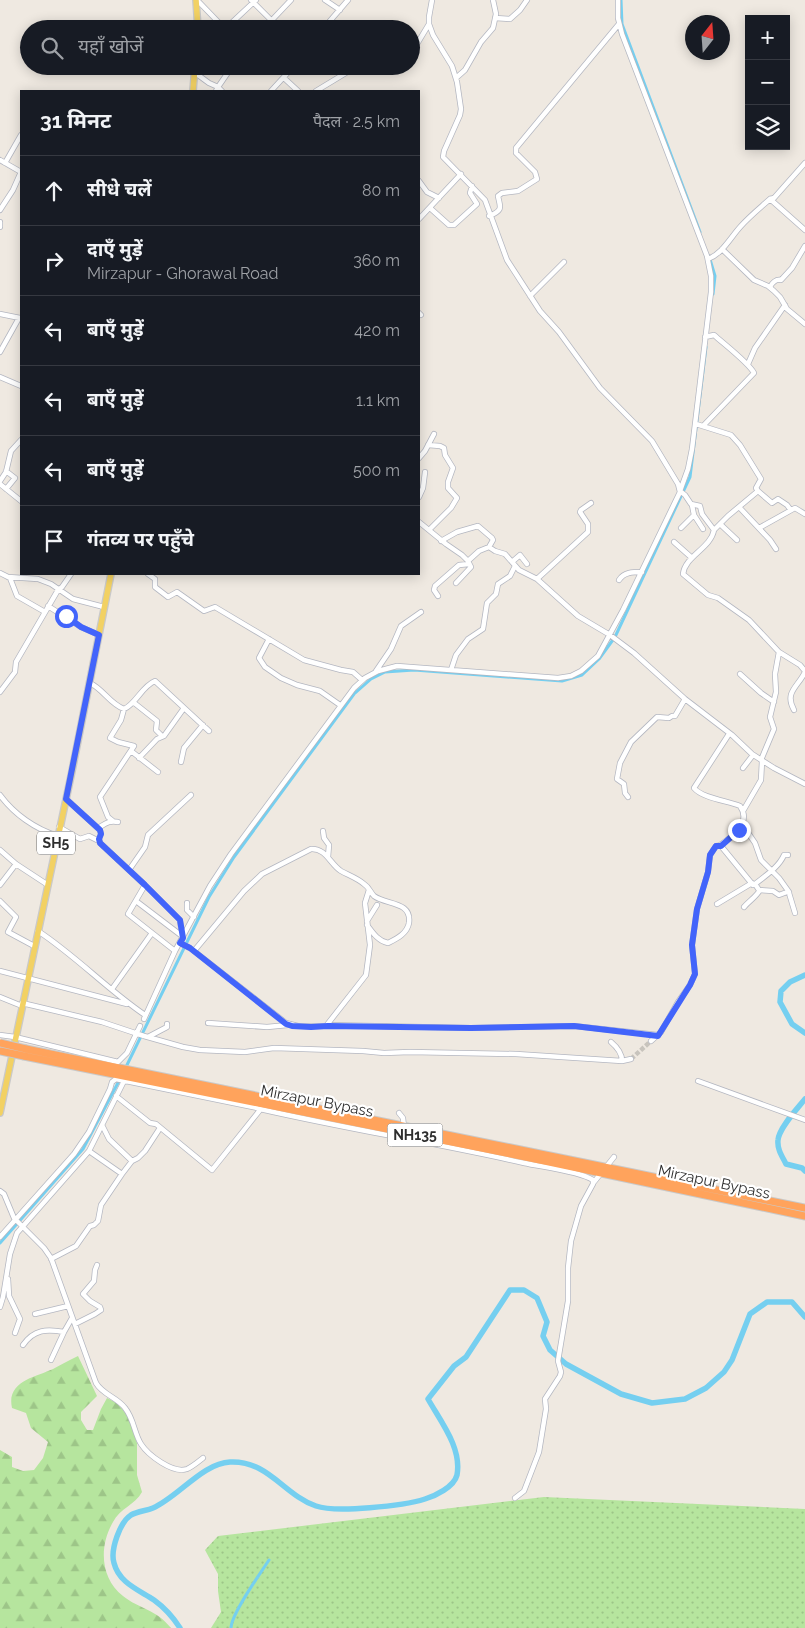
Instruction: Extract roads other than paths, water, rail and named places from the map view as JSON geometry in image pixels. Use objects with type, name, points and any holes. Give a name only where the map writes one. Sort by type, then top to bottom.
[{"type":"highway","name":"Mirzapur Bypass","points":[[0,1043],[25,1052],[405,1130],[805,1208]]},
{"type":"highway","name":"Mirzapur Bypass","points":[[0,1051],[25,1052]]},
{"type":"highway","name":"Mirzapur Bypass","points":[[605,1170],[805,1216]]},
{"type":"main road","points":[[197,0],[198,20]]},
{"type":"main road","points":[[192,90],[193,75]]},
{"type":"main road","name":"SH5","points":[[0,1113],[111,575]]},
{"type":"street","points":[[197,0],[216,20]]},
{"type":"street","points":[[234,20],[254,1],[272,20],[291,0]]},
{"type":"street","points":[[325,0],[340,10]]},
{"type":"street","points":[[331,20],[348,0]]},
{"type":"street","points":[[432,0],[428,17],[429,24],[448,58],[456,78],[460,96],[461,114],[442,156],[486,203],[489,216],[507,260],[530,296],[600,388],[652,441],[681,492],[692,505],[694,515],[703,529]]},
{"type":"street","points":[[456,78],[465,70],[482,40],[493,28],[495,18],[493,0]]},
{"type":"street","points":[[495,18],[510,19],[527,0]]},
{"type":"street","points":[[38,931],[54,941],[145,1017],[175,952],[210,886],[231,854],[293,772],[340,705],[362,680],[376,672],[397,666],[564,677],[581,670],[595,660],[612,637],[681,492],[690,462],[699,425],[712,286],[708,259],[619,24],[618,0]]},
{"type":"street","points":[[420,39],[429,24]]},
{"type":"street","points":[[489,216],[497,212],[501,207],[498,196],[502,193],[518,191],[536,179],[535,172],[516,153],[516,148],[619,24]]},
{"type":"street","points":[[200,75],[217,89],[226,75]]},
{"type":"street","points":[[272,90],[286,75]]},
{"type":"street","points":[[318,90],[342,75]]},
{"type":"street","points":[[284,78],[297,90]]},
{"type":"street","points":[[20,136],[2,162],[20,171]]},
{"type":"street","points":[[708,259],[714,257],[741,226],[770,199],[774,198],[805,163]]},
{"type":"street","points":[[0,210],[13,190],[20,174]]},
{"type":"street","points":[[420,218],[460,174]]},
{"type":"street","points":[[420,182],[427,192],[439,198]]},
{"type":"street","points":[[430,208],[449,225],[453,226],[477,204],[470,193],[472,186]]},
{"type":"street","points":[[770,199],[805,230]]},
{"type":"street","points":[[0,222],[0,227]]},
{"type":"street","points":[[770,287],[776,280],[781,280],[792,268],[805,246]]},
{"type":"street","points":[[722,249],[757,282],[770,287],[790,311],[805,324]]},
{"type":"street","points":[[530,296],[564,262]]},
{"type":"street","points":[[748,364],[756,348],[785,305]]},
{"type":"street","points":[[0,314],[20,318],[0,352]]},
{"type":"street","points":[[699,425],[752,378],[754,373],[748,364],[714,335],[707,336]]},
{"type":"street","points":[[0,377],[20,386]]},
{"type":"street","points":[[699,425],[729,434],[740,446],[762,478],[756,488],[758,491],[772,503],[778,499],[790,509]]},
{"type":"street","points":[[420,457],[434,434]]},
{"type":"street","points":[[20,441],[11,451],[6,471],[0,483],[20,500]]},
{"type":"street","points":[[428,445],[444,448],[445,455],[453,468],[448,488],[456,498],[451,508],[429,530]]},
{"type":"street","points":[[6,471],[15,477],[6,489]]},
{"type":"street","points":[[420,495],[425,472]]},
{"type":"street","points":[[758,491],[714,530],[710,540],[692,558],[683,571],[684,574],[708,594],[718,598],[750,620],[779,652],[800,665],[805,671],[790,695],[794,710]]},
{"type":"street","points":[[537,579],[588,532],[588,524],[580,512],[590,503]]},
{"type":"street","points":[[692,505],[700,506],[702,514],[714,530]]},
{"type":"street","points":[[739,507],[771,541],[776,549]]},
{"type":"street","points":[[759,528],[790,509],[796,508],[805,514]]},
{"type":"street","points":[[682,528],[694,515]]},
{"type":"street","points":[[420,523],[462,555],[469,563],[471,567],[456,583]]},
{"type":"street","points":[[720,524],[737,540]]},
{"type":"street","points":[[438,596],[434,590],[435,586],[459,566],[469,563],[479,551],[488,547],[493,540],[478,526],[457,532],[441,540]]},
{"type":"street","points":[[674,542],[692,558]]},
{"type":"street","points":[[488,547],[505,554],[522,572],[537,579],[578,616],[612,637],[736,738],[761,761],[805,784]]},
{"type":"street","points":[[452,670],[456,655],[468,639],[483,629],[487,603],[496,594],[500,582],[510,576],[513,564],[520,555],[527,564]]},
{"type":"street","points":[[619,580],[622,575],[630,572],[642,572]]},
{"type":"street","points":[[0,574],[8,577],[38,579],[48,582],[72,599],[104,607]]},
{"type":"street","points":[[0,692],[16,672],[16,662],[48,606],[70,575]]},
{"type":"street","points":[[149,575],[155,579],[155,587],[168,597],[177,592],[204,611],[215,607],[309,662],[353,672],[362,680]]},
{"type":"street","points":[[8,577],[17,596],[45,612]]},
{"type":"street","points":[[48,606],[81,627],[99,635]]},
{"type":"street","points":[[376,672],[391,649],[401,626],[421,612]]},
{"type":"street","points":[[269,639],[259,656],[260,661],[266,667],[297,685],[320,692],[340,705]]},
{"type":"street","points":[[651,1041],[658,1036],[693,979],[695,971],[692,951],[697,909],[708,872],[710,855],[716,846],[721,846],[737,833],[742,824],[743,811],[761,780],[761,761],[774,730],[770,720],[776,689],[775,674],[779,652]]},
{"type":"street","points":[[740,674],[774,702]]},
{"type":"street","points":[[98,828],[104,823],[116,821],[108,817],[100,797],[134,745],[118,742],[110,738],[121,720],[124,709],[154,681],[209,731]]},
{"type":"street","points":[[90,682],[117,706],[124,709]]},
{"type":"street","points":[[628,797],[625,793],[624,784],[617,779],[620,763],[628,746],[656,717],[669,718],[675,716],[685,698]]},
{"type":"street","points":[[133,702],[157,721],[156,730],[162,736]]},
{"type":"street","points":[[139,758],[162,736],[184,708]]},
{"type":"street","points":[[181,762],[184,748],[203,725]]},
{"type":"street","points":[[729,734],[694,788],[696,791],[740,806],[743,811]]},
{"type":"street","points":[[131,751],[158,772]]},
{"type":"street","points":[[743,768],[753,755]]},
{"type":"street","points":[[0,795],[7,805],[33,826],[58,836]]},
{"type":"street","points":[[129,870],[146,848],[148,835],[191,795]]},
{"type":"street","points":[[66,799],[98,828],[101,834],[99,841]]},
{"type":"street","points":[[742,824],[756,846],[761,860],[786,886],[795,914]]},
{"type":"street","points":[[60,827],[80,839],[89,836],[99,841],[180,920],[182,940]]},
{"type":"street","points":[[323,831],[324,838],[329,845],[328,857]]},
{"type":"street","points":[[721,846],[760,890],[773,891],[779,895],[789,892]]},
{"type":"street","points":[[192,949],[244,891],[266,871],[312,848],[320,850],[328,857],[332,865],[363,883],[377,898],[405,908],[409,914],[406,932],[388,943],[376,937],[367,923]]},
{"type":"street","points":[[0,850],[16,864],[48,885]]},
{"type":"street","points":[[717,904],[769,874],[770,870],[785,854],[788,855]]},
{"type":"street","points":[[0,885],[16,864]]},
{"type":"street","points":[[145,885],[128,914],[175,952]]},
{"type":"street","points":[[328,1026],[366,975],[369,951],[365,903],[369,889]]},
{"type":"street","points":[[744,907],[760,890]]},
{"type":"street","points":[[136,900],[192,949],[289,1025]]},
{"type":"street","points":[[0,901],[16,917],[8,932],[34,946]]},
{"type":"street","points":[[186,902],[187,910],[194,917]]},
{"type":"street","points":[[367,923],[376,905]]},
{"type":"street","points":[[112,989],[152,933]]},
{"type":"street","points":[[0,971],[129,1004]]},
{"type":"street","points":[[0,997],[22,1004],[68,1013],[189,1048],[236,1052],[274,1048],[363,1051],[384,1054],[410,1052],[506,1053],[622,1061],[631,1059]]},
{"type":"street","points":[[208,1022],[266,1028],[289,1025],[311,1027],[461,1028],[574,1026],[658,1036]]},
{"type":"street","points":[[0,1035],[118,1062],[142,1035],[167,1027],[167,1024]]},
{"type":"street","points":[[140,1026],[142,1035]]},
{"type":"street","points":[[611,1042],[622,1056],[622,1061]]},
{"type":"street","points":[[0,1237],[19,1223],[89,1151],[116,1096],[120,1080]]},
{"type":"street","points":[[0,1307],[10,1254],[19,1223],[90,1132],[112,1082],[120,1080],[576,1174],[592,1178],[594,1182]]},
{"type":"street","points":[[698,1081],[805,1120]]},
{"type":"street","points":[[116,1096],[150,1123],[156,1124],[213,1170],[260,1109]]},
{"type":"street","points":[[399,1113],[403,1118],[405,1130]]},
{"type":"street","points":[[102,1125],[109,1139],[132,1160]]},
{"type":"street","points":[[51,1259],[76,1246],[90,1226],[97,1223],[102,1205],[122,1174],[132,1160],[141,1155],[160,1128]]},
{"type":"street","points":[[89,1151],[122,1174]]},
{"type":"street","points":[[515,1498],[524,1491],[540,1448],[546,1407],[545,1399],[561,1374],[558,1358],[568,1301],[568,1268],[573,1229],[581,1206],[594,1182],[614,1157]]},
{"type":"street","points":[[0,1191],[4,1194],[19,1223],[44,1248],[51,1259],[100,1389],[115,1398],[133,1418],[141,1444],[157,1460],[174,1470],[186,1469],[203,1458]]},
{"type":"street","points":[[0,1202],[6,1200]]},
{"type":"street","points":[[75,1324],[101,1310],[100,1307],[83,1294],[94,1281],[97,1265]]},
{"type":"street","points":[[6,1276],[8,1296],[20,1320],[15,1333]]},
{"type":"street","points":[[35,1314],[68,1306]]},
{"type":"street","points":[[51,1360],[72,1318]]},
{"type":"street","points":[[23,1345],[28,1338],[44,1330],[64,1332]]},
{"type":"waterway","points":[[621,0],[622,24],[700,232]]},
{"type":"waterway","points":[[709,256],[715,276],[713,294]]},
{"type":"waterway","points":[[125,1069],[209,897],[234,857],[354,694],[371,679],[385,672],[414,670],[562,681],[582,675],[599,659],[615,637],[690,477],[706,347]]},
{"type":"waterway","points":[[805,975],[790,982],[781,991],[780,1002],[792,1024],[805,1033]]},
{"type":"waterway","points":[[0,1243],[83,1149],[120,1079]]},
{"type":"waterway","points":[[805,1099],[785,1124],[778,1140],[778,1146],[786,1164],[802,1168],[805,1171]]},
{"type":"waterway","points":[[180,1628],[162,1606],[130,1585],[120,1576],[117,1570],[113,1551],[120,1530],[127,1519],[131,1515],[162,1503],[210,1468],[230,1462],[255,1466],[305,1501],[326,1508],[370,1508],[415,1502],[434,1496],[452,1483],[457,1475],[458,1465],[449,1436],[428,1399],[454,1366],[466,1357],[510,1290],[524,1290],[537,1298],[547,1322],[543,1336],[550,1350],[566,1364],[621,1394],[652,1403],[685,1399],[706,1388],[724,1372],[732,1360],[750,1314],[767,1302],[792,1302],[805,1317]]},
{"type":"waterway","points":[[231,1628],[241,1604],[269,1560]]},
{"type":"tunnel","points":[[631,1059],[651,1041]]}]
